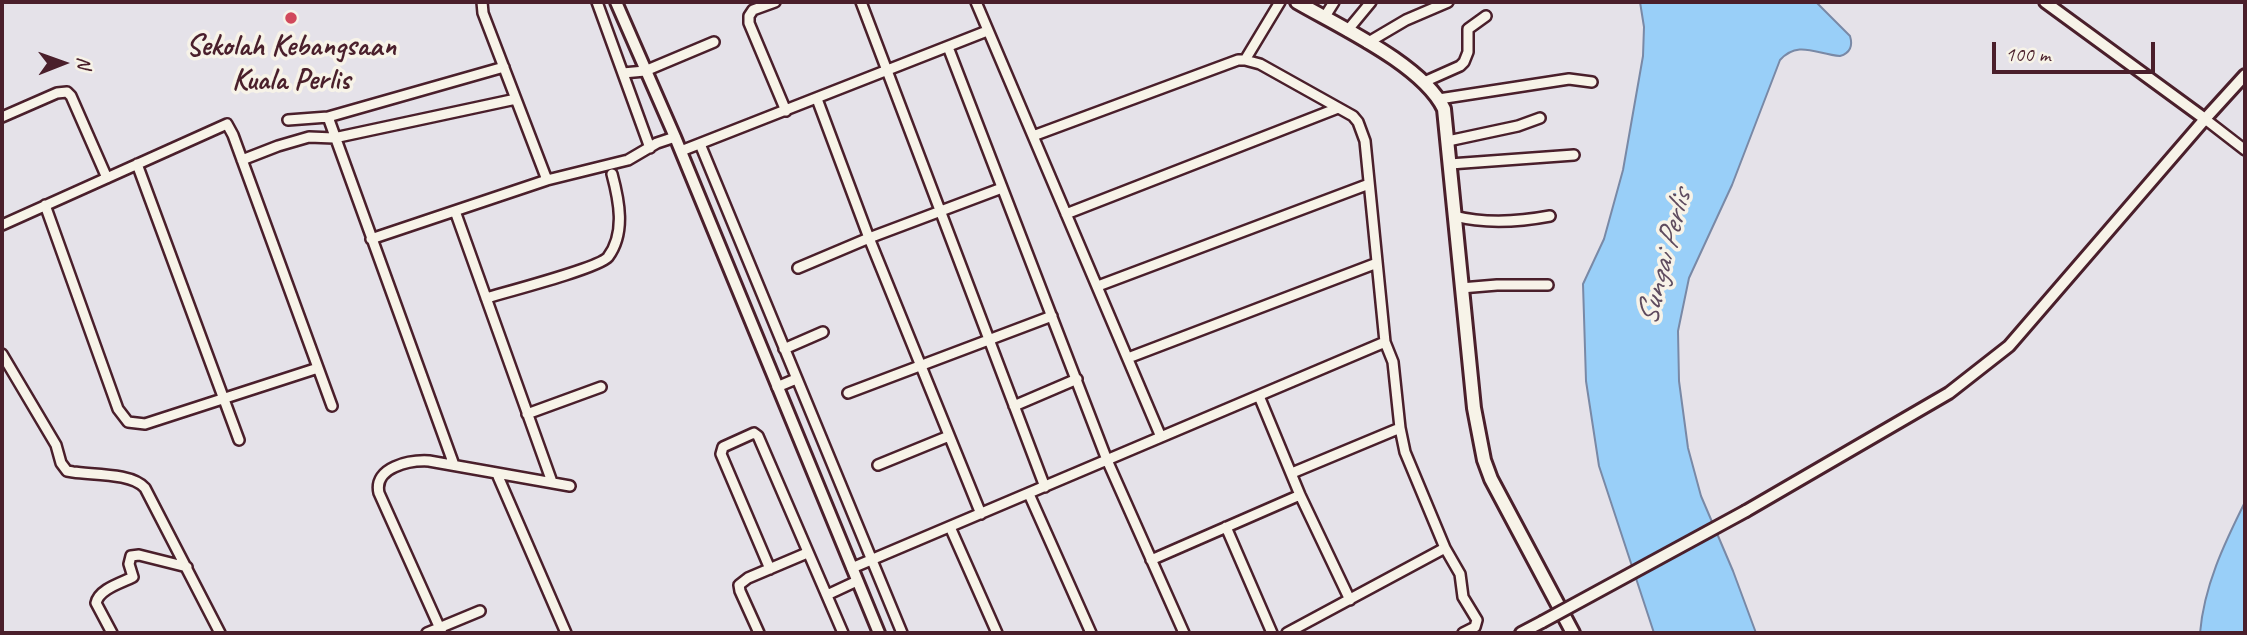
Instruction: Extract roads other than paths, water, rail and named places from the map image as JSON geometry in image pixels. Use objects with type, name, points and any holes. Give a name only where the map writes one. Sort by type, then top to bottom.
[{"type":"main road","points":[[1297,2],[1407,67],[1439,99],[1444,109],[1474,408],[1484,460],[1491,479],[1573,633]]},
{"type":"street","points":[[482,2],[483,13],[547,180]]},
{"type":"street","points":[[597,2],[653,145]]},
{"type":"street","points":[[616,2],[671,139],[681,151],[879,633]]},
{"type":"street","points":[[775,2],[754,10],[748,16],[786,111]]},
{"type":"street","points":[[861,2],[1045,487]]},
{"type":"street","points":[[976,2],[1161,437]]},
{"type":"street","points":[[1245,60],[1280,2]]},
{"type":"street","points":[[1324,18],[1334,2]]},
{"type":"street","points":[[1347,31],[1371,2]]},
{"type":"street","points":[[1367,43],[1406,20],[1448,2]]},
{"type":"street","points":[[2045,2],[2245,150]]},
{"type":"street","points":[[1424,82],[1460,66],[1466,58],[1468,29],[1486,16]]},
{"type":"street","points":[[681,151],[987,31]]},
{"type":"street","points":[[626,73],[642,71],[714,42]]},
{"type":"street","points":[[948,47],[1107,460],[1184,633]]},
{"type":"street","points":[[1033,136],[1230,61],[1245,60],[1259,64],[1353,116],[1362,131],[1385,342],[1394,362],[1400,428],[1408,463],[1446,548],[1461,574],[1463,597],[1476,620],[1475,627],[1463,633]]},
{"type":"street","points":[[288,120],[328,117],[504,68]]},
{"type":"street","points":[[1521,633],[1746,511],[1950,393],[2009,346],[2245,75]]},
{"type":"street","points":[[1439,99],[1569,79],[1592,82]]},
{"type":"street","points":[[2,117],[57,93],[67,92],[87,129],[107,178]]},
{"type":"street","points":[[242,160],[309,136],[334,138],[516,99]]},
{"type":"street","points":[[817,99],[869,238],[981,514]]},
{"type":"street","points":[[1066,214],[1338,108]]},
{"type":"street","points":[[328,117],[454,465]]},
{"type":"street","points":[[1448,141],[1518,126],[1540,118]]},
{"type":"street","points":[[2,225],[227,124],[332,406]]},
{"type":"street","points":[[371,239],[547,180],[628,160],[653,145],[671,139]]},
{"type":"street","points":[[699,144],[902,633]]},
{"type":"street","points":[[1450,164],[1574,155]]},
{"type":"street","points":[[137,164],[239,440]]},
{"type":"street","points":[[486,298],[601,263],[614,247],[620,215],[612,174]]},
{"type":"street","points":[[1098,286],[1369,184]]},
{"type":"street","points":[[798,268],[1002,188]]},
{"type":"street","points":[[45,205],[123,417],[136,424],[145,424],[318,368]]},
{"type":"street","points":[[455,211],[552,482]]},
{"type":"street","points":[[1454,216],[1469,220],[1517,221],[1550,216]]},
{"type":"street","points":[[1128,358],[1377,263]]},
{"type":"street","points":[[1461,288],[1548,285]]},
{"type":"street","points":[[848,393],[1052,316]]},
{"type":"street","points":[[784,349],[824,332]]},
{"type":"street","points":[[852,568],[1385,342]]},
{"type":"street","points":[[2,354],[56,445],[61,463],[69,472],[131,479],[141,483],[220,633]]},
{"type":"street","points":[[778,387],[796,379]]},
{"type":"street","points":[[1014,406],[1077,379]]},
{"type":"street","points":[[527,414],[601,387]]},
{"type":"street","points":[[1259,396],[1300,495],[1350,600]]},
{"type":"street","points":[[1292,473],[1400,428]]},
{"type":"street","points":[[769,569],[721,454],[723,447],[754,433],[758,436],[843,633]]},
{"type":"street","points":[[878,465],[949,436]]},
{"type":"street","points":[[441,630],[386,510],[378,482],[392,468],[405,462],[429,461],[570,486]]},
{"type":"street","points":[[496,474],[566,633]]},
{"type":"street","points":[[1029,494],[1091,633]]},
{"type":"street","points":[[1151,559],[1300,495]]},
{"type":"street","points":[[950,527],[997,633]]},
{"type":"street","points":[[1226,527],[1272,633]]},
{"type":"street","points":[[1287,633],[1446,548]]},
{"type":"street","points":[[759,633],[739,585],[748,578],[807,553]]},
{"type":"street","points":[[112,633],[96,599],[101,593],[133,577],[129,564],[131,556],[139,555],[187,567]]},
{"type":"street","points":[[827,595],[857,581]]},
{"type":"street","points":[[427,633],[441,630],[480,611]]},
{"type":"water","name":"Sungai Perlis","points":[[1640,2],[1816,2],[1851,40],[1848,51],[1840,56],[1801,49],[1780,60],[1732,185],[1689,278],[1678,331],[1679,381],[1688,448],[1701,496],[1756,633],[1654,633],[1599,466],[1586,381],[1583,284],[1604,239],[1623,170],[1643,56],[1644,27]]},
{"type":"water","points":[[2245,502],[2245,633],[2200,633],[2210,582]]},
{"type":"place","name":"Sekolah Kebangsaan Kuala Perlis","points":[[291,18]]}]
